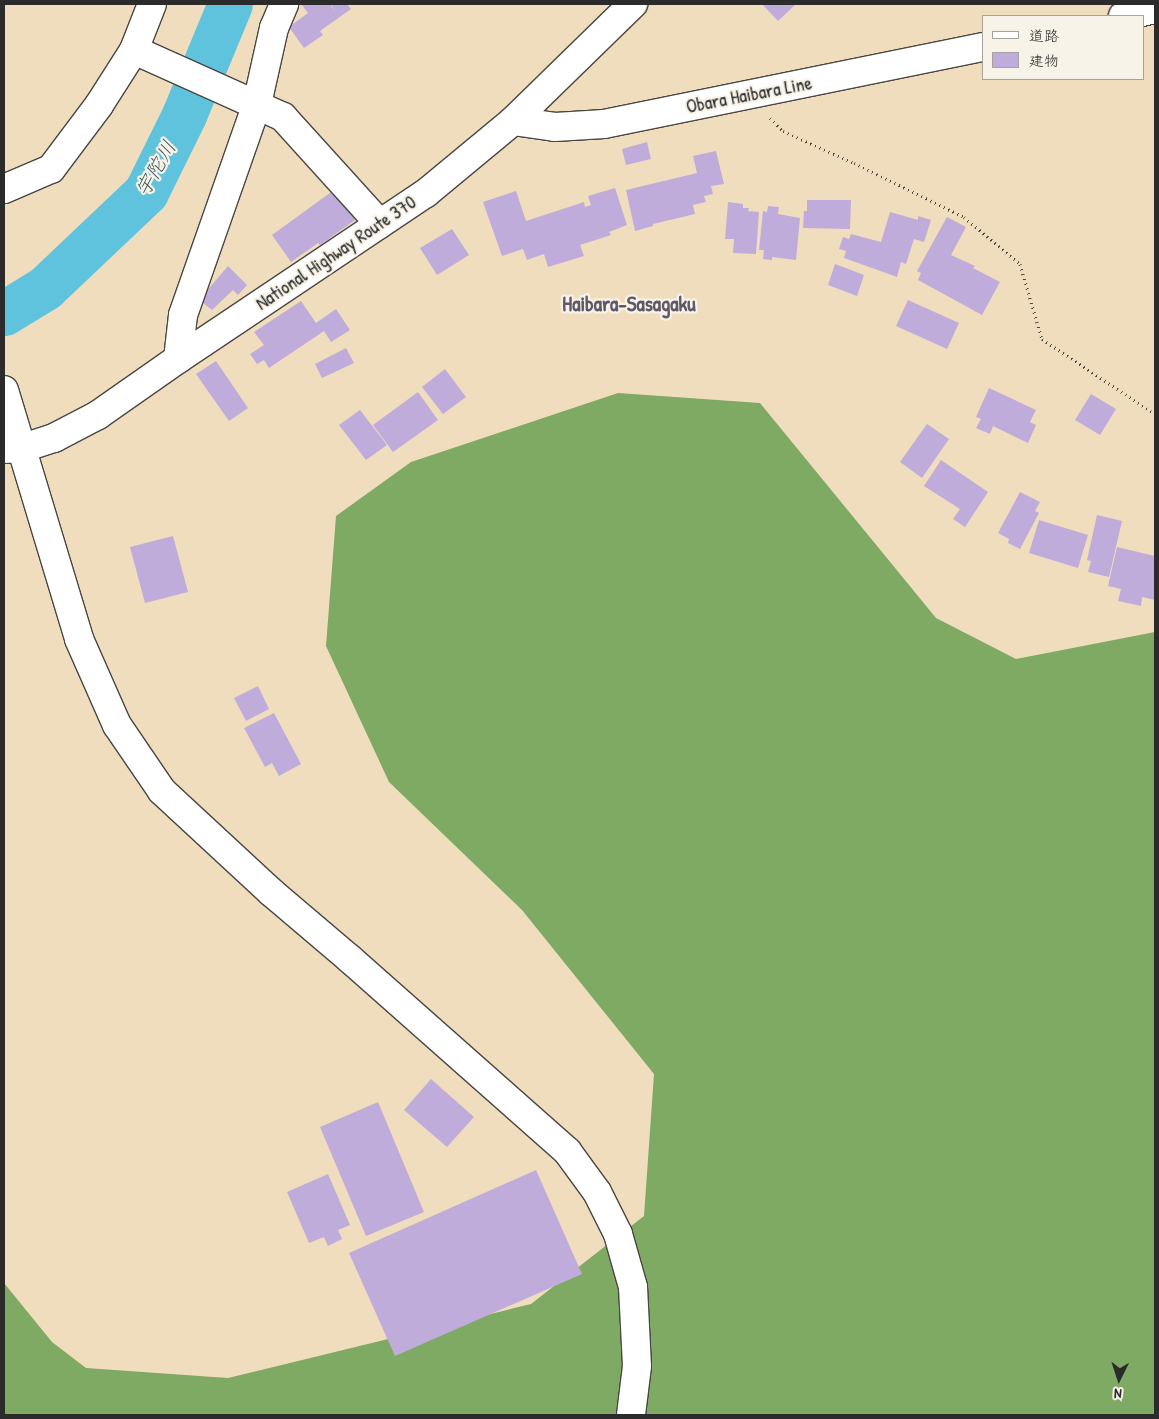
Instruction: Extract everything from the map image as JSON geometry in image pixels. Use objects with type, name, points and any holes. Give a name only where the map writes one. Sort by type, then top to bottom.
[{"type":"main road","points":[[4,189],[52,169],[138,52],[152,4]]},
{"type":"main road","points":[[178,359],[183,315],[274,28],[284,4]]},
{"type":"main road","name":"National Highway Route 370","points":[[13,449],[54,438],[98,415],[178,359],[426,193],[513,120],[633,4]]},
{"type":"main road","points":[[1128,15],[1155,9]]},
{"type":"main road","name":"Obara Haibara Line","points":[[513,120],[556,127],[604,124],[748,96],[982,46]]},
{"type":"main road","points":[[138,52],[283,116],[380,224]]},
{"type":"main road","points":[[6,399],[13,449],[79,639],[116,725],[162,791],[271,892],[568,1151],[597,1192],[618,1234],[633,1286],[637,1366],[632,1415]]},
{"type":"path","points":[[748,96],[783,131],[964,216],[1020,264],[1042,339],[1155,414]]},
{"type":"green space","points":[[618,393],[760,403],[936,618],[1016,659],[1155,632],[1155,1415],[4,1415],[4,1283],[52,1342],[86,1368],[228,1378],[531,1304],[644,1216],[654,1074],[522,910],[389,782],[326,646],[336,516],[411,462]]},
{"type":"building","points":[[301,4],[330,4],[335,11],[331,4],[347,4],[351,9],[320,31],[323,35],[304,48],[289,27],[308,13]]},
{"type":"building","points":[[762,4],[796,4],[778,21]]},
{"type":"building","points":[[647,142],[651,159],[626,165],[622,149]]},
{"type":"building","points":[[716,151],[724,184],[711,186],[713,194],[704,196],[706,202],[693,205],[695,214],[653,224],[653,226],[635,231],[626,190],[697,173],[693,156]]},
{"type":"building","points":[[615,188],[627,225],[609,232],[611,235],[580,245],[584,256],[548,267],[544,254],[527,260],[523,249],[502,256],[483,202],[516,191],[526,221],[584,202],[585,207],[591,205],[588,196]]},
{"type":"building","points":[[334,190],[359,215],[354,218],[355,220],[320,245],[318,243],[291,262],[272,235]]},
{"type":"building","points":[[807,200],[851,200],[850,229],[803,228],[804,211],[807,211]]},
{"type":"building","points":[[728,202],[743,204],[743,208],[749,208],[748,211],[759,212],[756,254],[733,253],[734,239],[725,239]]},
{"type":"building","points":[[768,206],[779,207],[778,214],[800,218],[796,260],[772,257],[772,260],[763,259],[764,250],[759,250],[763,211],[767,212]]},
{"type":"building","points":[[890,212],[918,220],[918,216],[931,220],[924,242],[914,239],[906,264],[901,262],[897,277],[844,258],[846,251],[839,249],[843,237],[849,239],[851,234],[881,242]]},
{"type":"building","points":[[947,217],[966,227],[951,255],[975,266],[973,268],[1000,282],[982,315],[918,280],[921,273],[917,271]]},
{"type":"building","points":[[452,229],[469,255],[437,275],[420,248]]},
{"type":"building","points":[[835,264],[864,275],[857,296],[828,285]]},
{"type":"building","points":[[228,266],[247,285],[238,295],[233,290],[212,310],[199,300]]},
{"type":"building","points":[[908,300],[959,323],[947,349],[896,326]]},
{"type":"building","points":[[301,301],[316,323],[336,309],[350,330],[331,342],[324,331],[269,368],[264,360],[257,364],[250,354],[264,345],[254,332]]},
{"type":"building","points":[[346,348],[354,363],[322,378],[315,364]]},
{"type":"building","points":[[216,361],[248,408],[229,421],[196,374]]},
{"type":"building","points":[[445,369],[466,397],[443,414],[422,387]]},
{"type":"building","points":[[989,388],[1036,410],[1030,422],[1036,425],[1028,443],[993,426],[990,434],[976,428],[981,419],[976,417]]},
{"type":"building","points":[[418,392],[438,420],[393,452],[373,425]]},
{"type":"building","points":[[1091,394],[1116,409],[1100,435],[1075,420]]},
{"type":"building","points":[[360,410],[387,445],[366,460],[339,425]]},
{"type":"building","points":[[927,424],[949,439],[922,478],[900,462]]},
{"type":"building","points":[[941,460],[988,492],[965,527],[953,519],[960,509],[924,486]]},
{"type":"building","points":[[1020,492],[1040,502],[1035,511],[1039,513],[1020,549],[1008,543],[1009,539],[998,533]]},
{"type":"building","points":[[1097,515],[1122,521],[1109,577],[1088,572],[1091,561],[1087,560]]},
{"type":"building","points":[[1039,520],[1088,535],[1078,568],[1029,553]]},
{"type":"building","points":[[173,536],[188,592],[145,603],[130,547]]},
{"type":"building","points":[[1117,547],[1155,556],[1155,600],[1142,597],[1141,606],[1118,601],[1121,589],[1108,586]]},
{"type":"building","points":[[258,686],[269,709],[246,721],[234,698]]},
{"type":"building","points":[[274,713],[301,764],[279,776],[272,763],[265,767],[244,728]]},
{"type":"building","points":[[431,1079],[474,1117],[447,1147],[404,1110]]},
{"type":"building","points":[[378,1102],[424,1212],[366,1236],[320,1127]]},
{"type":"building","points":[[536,1170],[582,1274],[395,1356],[349,1253]]},
{"type":"building","points":[[328,1174],[350,1225],[338,1230],[342,1239],[328,1246],[324,1237],[309,1243],[287,1192]]},
{"type":"waterway","name":"宇陀川","points":[[4,313],[45,288],[146,192],[184,115],[230,4]]},
{"type":"district","name":"Haibara-Sasagaku","points":[[629,304]]}]
